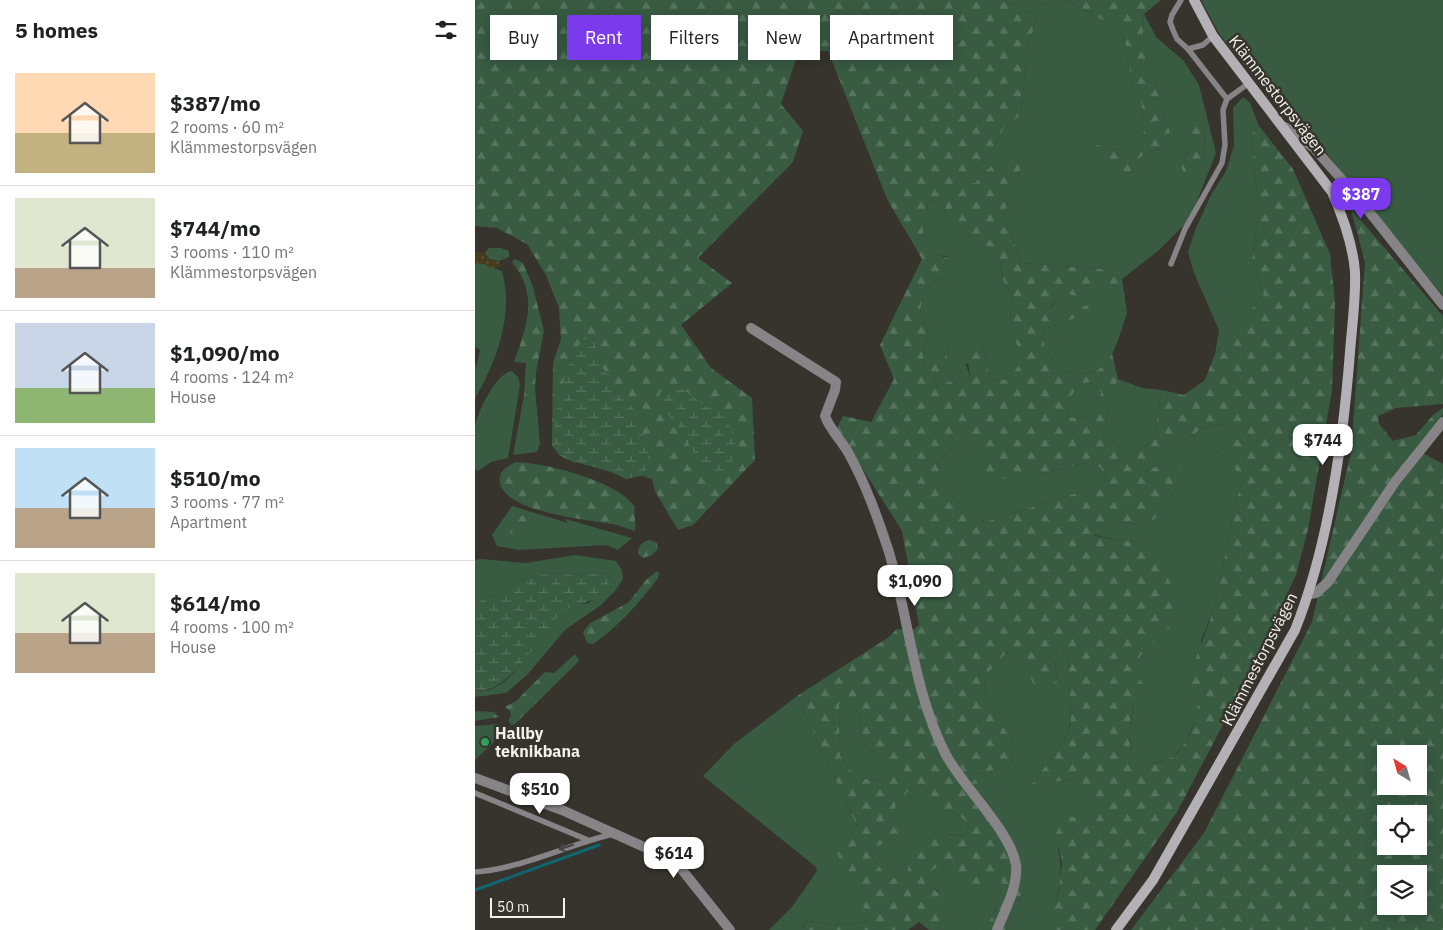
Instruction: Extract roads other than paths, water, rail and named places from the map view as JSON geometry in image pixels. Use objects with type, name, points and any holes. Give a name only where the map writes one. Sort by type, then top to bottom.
[{"type":"street","name":"Klämmestorpsvägen","points":[[1116,930],[1153,880],[1295,630],[1309,594],[1341,439],[1348,370],[1355,272],[1344,219],[1333,192],[1285,127],[1249,84],[1213,36],[1194,0]]},
{"type":"street","points":[[1285,127],[1314,148],[1360,200],[1443,305]]},
{"type":"street","points":[[751,328],[836,382],[835,390],[825,416],[844,445],[868,490],[889,551],[922,693],[932,721],[946,754],[1002,835],[1016,864],[1012,892],[997,930]]},
{"type":"street","points":[[1309,594],[1316,593],[1328,582],[1395,482],[1443,422]]},
{"type":"street","points":[[475,778],[562,810],[663,856],[679,866],[730,930]]},
{"type":"lane","points":[[1181,0],[1172,14],[1170,22],[1177,39],[1188,49],[1227,99]]},
{"type":"lane","points":[[1188,49],[1203,45],[1213,36]]},
{"type":"lane","points":[[1171,264],[1185,229],[1222,163],[1225,145],[1223,110],[1227,99],[1249,84]]},
{"type":"lane","points":[[475,793],[588,840]]},
{"type":"lane","points":[[475,872],[507,866],[613,834]]},
{"type":"waterway","points":[[475,890],[599,845]]},
{"type":"place","name":"Hallby teknikbana","points":[[485,742]]}]
